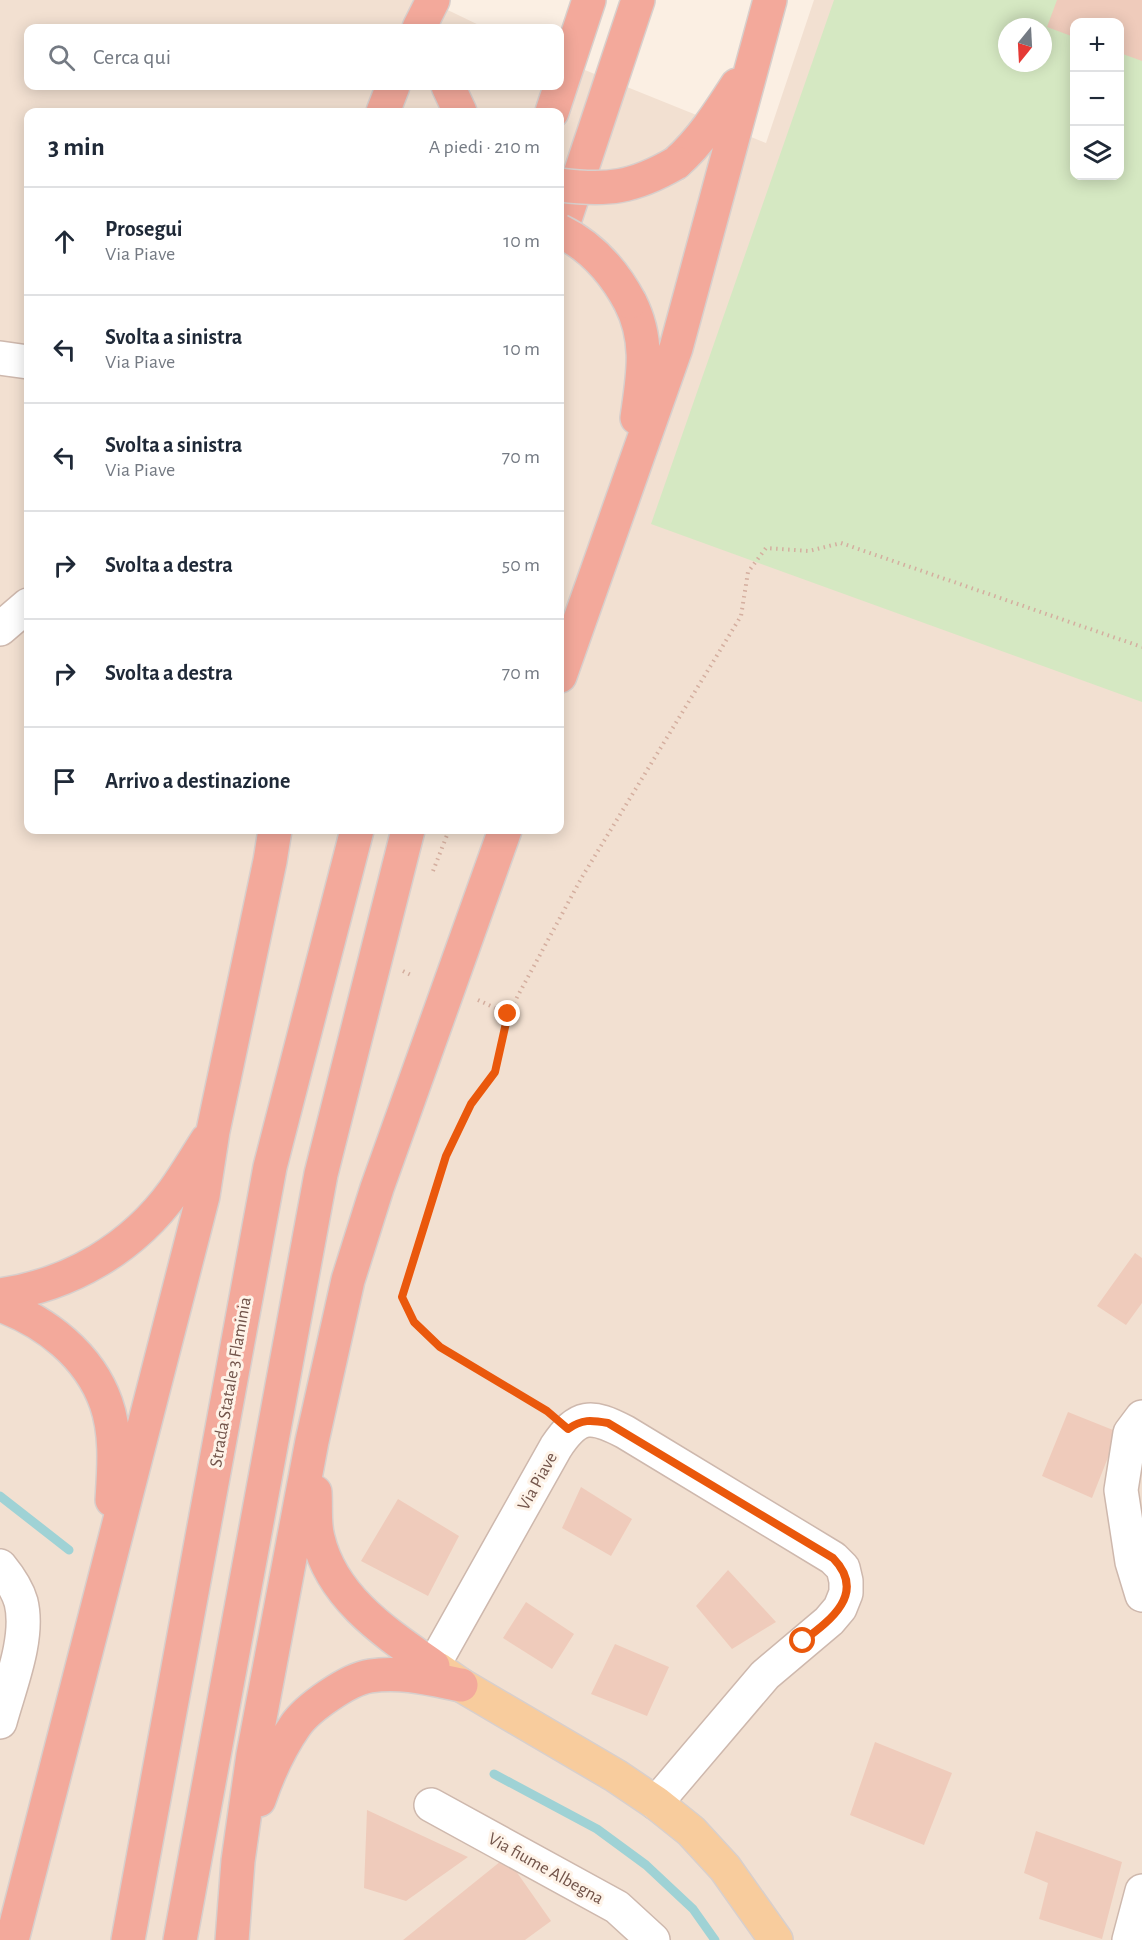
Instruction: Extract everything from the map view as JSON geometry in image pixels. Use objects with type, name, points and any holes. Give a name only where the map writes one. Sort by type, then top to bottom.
[{"type":"highway","points":[[421,24],[433,0]]},
{"type":"highway","points":[[438,24],[441,0]]},
{"type":"highway","points":[[564,76],[589,0]]},
{"type":"highway","points":[[564,220],[638,0]]},
{"type":"highway","points":[[564,665],[676,348],[770,0]]},
{"type":"highway","points":[[564,186],[590,189],[621,186],[653,176],[675,163],[690,150],[720,111],[753,58]]},
{"type":"highway","points":[[385,108],[391,90]]},
{"type":"highway","points":[[553,108],[559,90]]},
{"type":"highway","points":[[564,234],[575,238],[601,260],[619,281],[639,319],[644,348],[642,387],[627,485]]},
{"type":"highway","points":[[12,1940],[203,1196],[213,1131],[274,834]]},
{"type":"highway","name":"Strada Statale 3 Flaminia","points":[[128,1940],[270,1167],[356,834]]},
{"type":"highway","points":[[180,1940],[321,1174],[407,834]]},
{"type":"highway","points":[[232,1940],[238,1861],[253,1755],[312,1441],[348,1280],[377,1188],[504,834]]},
{"type":"highway","points":[[0,1295],[26,1291],[63,1278],[103,1259],[139,1231],[174,1191],[213,1131]]},
{"type":"highway","points":[[0,1305],[20,1312],[52,1331],[72,1350],[92,1375],[106,1404],[114,1462],[110,1553]]},
{"type":"highway","points":[[312,1441],[318,1538],[334,1581],[376,1626],[433,1666]]},
{"type":"highway","points":[[238,1861],[268,1771],[296,1724],[336,1689],[368,1676],[407,1675],[461,1685]]},
{"type":"main road","points":[[433,1666],[461,1685],[616,1776],[656,1803],[691,1831],[725,1868],[776,1940]]},
{"type":"street","points":[[0,358],[24,361]]},
{"type":"street","points":[[0,629],[24,608]]},
{"type":"street","points":[[1142,1417],[1130,1433],[1121,1490],[1132,1562],[1142,1595]]},
{"type":"street","points":[[568,1429],[577,1422],[590,1420],[608,1423],[625,1431],[833,1558],[843,1568],[846,1593],[840,1608],[829,1621],[765,1675],[656,1803]]},
{"type":"street","name":"Via Piave","points":[[433,1666],[568,1429]]},
{"type":"street","points":[[0,1566],[11,1580],[21,1603],[22,1624],[20,1649],[0,1722]]},
{"type":"street","name":"Via fiume Albegna","points":[[431,1805],[617,1907],[653,1940]]},
{"type":"street","points":[[1129,1940],[1142,1891]]},
{"type":"path","points":[[568,1429],[547,1411],[440,1347],[414,1322],[402,1297],[446,1156],[471,1104],[495,1072],[508,1014],[582,877],[741,616],[748,572],[766,548],[809,551],[842,543],[1142,647]]},
{"type":"path","points":[[467,996],[508,1014]]},
{"type":"shaded area","points":[[0,0],[427,0],[477,24],[24,24],[24,90],[564,90],[564,62],[766,143],[814,0],[1142,0],[1142,1940],[0,1940]]},
{"type":"green space","points":[[834,0],[1142,0],[1142,702],[651,524]]},
{"type":"building","points":[[1057,0],[1142,0],[1142,61],[1124,54],[1124,18],[1070,18],[1070,36],[1052,29],[1050,18]]},
{"type":"building","points":[[1135,1253],[1142,1258],[1142,1303],[1126,1325],[1097,1306]]},
{"type":"building","points":[[1068,1412],[1118,1432],[1092,1498],[1042,1476]]},
{"type":"building","points":[[581,1487],[632,1519],[611,1556],[562,1528]]},
{"type":"building","points":[[398,1499],[459,1536],[428,1596],[361,1561]]},
{"type":"building","points":[[728,1570],[776,1622],[732,1649],[696,1606]]},
{"type":"building","points":[[526,1602],[574,1634],[552,1669],[503,1638]]},
{"type":"building","points":[[615,1644],[669,1667],[647,1716],[591,1694]]},
{"type":"building","points":[[875,1742],[952,1773],[924,1845],[850,1815]]},
{"type":"building","points":[[367,1810],[468,1857],[406,1901],[364,1888]]},
{"type":"building","points":[[1036,1831],[1122,1862],[1102,1939],[1039,1919],[1048,1883],[1024,1873]]},
{"type":"building","points":[[506,1857],[551,1921],[525,1940],[403,1940]]},
{"type":"waterway","points":[[0,1496],[69,1550]]},
{"type":"waterway","points":[[494,1774],[597,1829],[646,1865],[693,1909],[715,1940]]},
{"type":"route","points":[[508,1014],[495,1072],[471,1104],[446,1156],[402,1297],[414,1322],[440,1347],[547,1411],[568,1429],[577,1422],[590,1420],[608,1423],[625,1431],[833,1558],[843,1568],[846,1593],[840,1608],[829,1621],[803,1641]]}]
